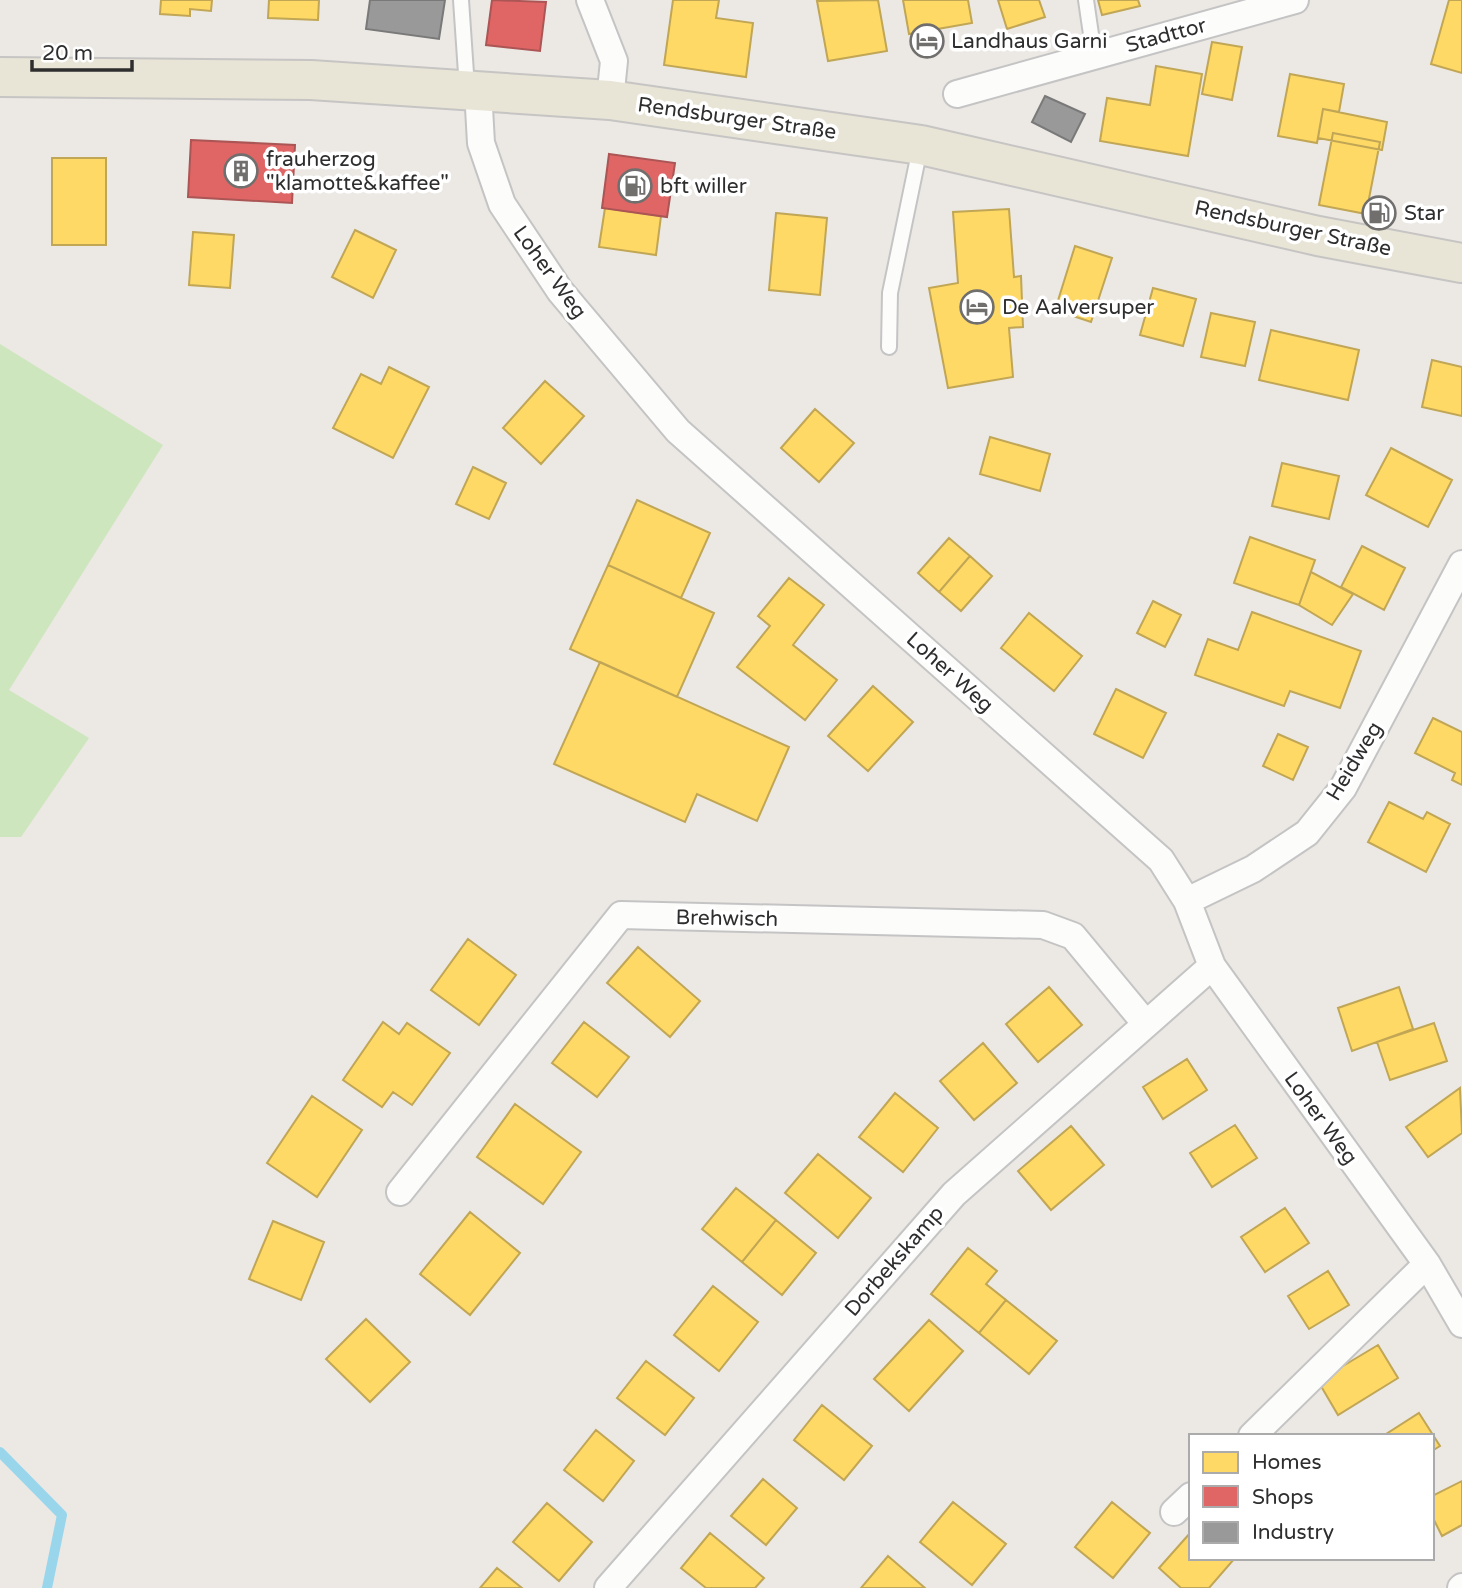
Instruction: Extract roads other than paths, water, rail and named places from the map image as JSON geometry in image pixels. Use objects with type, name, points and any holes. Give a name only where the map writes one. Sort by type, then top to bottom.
[{"type":"main road","name":"Rendsburger Straße","points":[[0,77],[311,80],[610,100],[921,145],[1318,236],[1462,263]]},
{"type":"street","points":[[590,0],[614,61],[610,100]]},
{"type":"street","name":"Stadttor","points":[[957,94],[1295,0]]},
{"type":"street","name":"Loher Weg","points":[[472,90],[481,143],[502,204],[560,291],[678,431],[1161,860],[1187,901],[1212,966],[1427,1264],[1462,1324]]},
{"type":"street","name":"Heidweg","points":[[1187,901],[1253,869],[1307,832],[1343,788],[1462,564]]},
{"type":"street","name":"Brehwisch","points":[[400,1192],[621,915],[1042,926],[1073,936],[1146,1024]]},
{"type":"street","name":"Dorbekskamp","points":[[608,1588],[954,1194],[1212,966]]},
{"type":"street","points":[[1254,1434],[1427,1264]]},
{"type":"lane","points":[[461,0],[472,90]]},
{"type":"lane","points":[[1086,0],[1094,55]]},
{"type":"lane","points":[[889,346],[890,293],[921,145]]},
{"type":"waterway","points":[[0,1452],[62,1515],[47,1588]]},
{"type":"place","name":"Landhaus Garni","points":[[927,41]]},
{"type":"place","name":"frauherzog \"klamotte&kaffee\"","points":[[241,171]]},
{"type":"place","name":"bft willer","points":[[635,186]]},
{"type":"place","name":"Star","points":[[1379,213]]},
{"type":"place","name":"De Aalversuper","points":[[977,307]]}]
